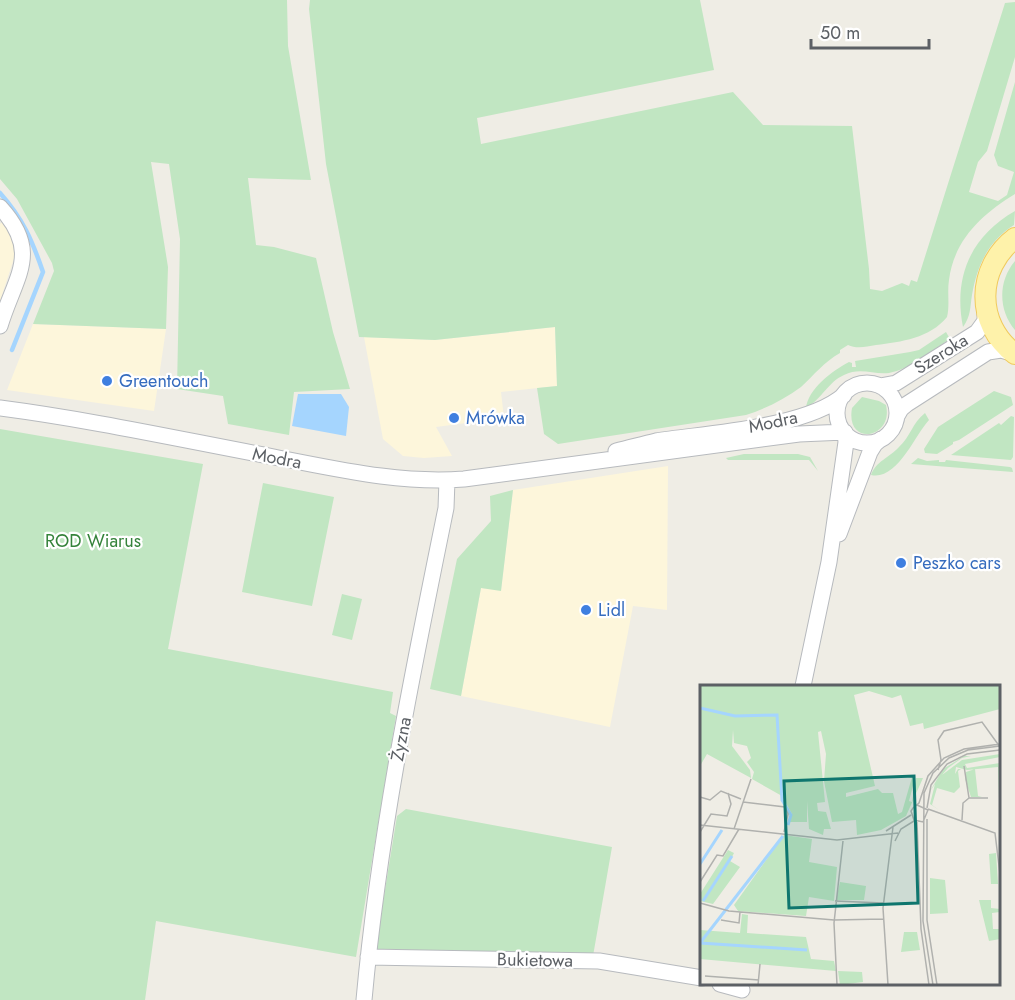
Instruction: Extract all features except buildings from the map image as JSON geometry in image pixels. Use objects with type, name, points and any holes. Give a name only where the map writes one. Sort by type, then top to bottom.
[{"type":"main road","points":[[1015,238],[1001,251],[990,267],[985,286],[985,306],[994,330],[1005,346],[1015,354]]},
{"type":"street","points":[[0,207],[21,236],[23,259],[0,326]]},
{"type":"street","name":"Szeroka","points":[[880,386],[890,386],[977,332],[984,323],[985,306]]},
{"type":"street","name":"Szeroka","points":[[897,416],[903,407],[988,352],[1001,350],[1015,354]]},
{"type":"street","points":[[829,562],[870,452],[875,444],[891,431],[897,416],[893,399],[880,386],[861,384],[853,387],[839,402],[837,414],[839,423],[845,432],[860,442],[873,442],[881,439]]},
{"type":"street","name":"Modra","points":[[556,465],[654,442],[791,419],[820,410],[844,395]]},
{"type":"street","name":"Modra","points":[[0,408],[92,422],[384,477],[447,480],[806,433],[845,432]]},
{"type":"street","points":[[803,685],[829,562],[846,442],[845,432]]},
{"type":"street","name":"Żyzna","points":[[364,1000],[390,800],[446,508],[447,480]]},
{"type":"street","name":"Bukietowa","points":[[368,957],[599,961],[700,978]]},
{"type":"street","points":[[723,985],[742,991]]},
{"type":"shaded area","points":[[2,222],[19,243],[0,301],[0,224]]},
{"type":"shaded area","points":[[33,324],[166,329],[154,411],[7,390]]},
{"type":"shaded area","points":[[555,327],[557,386],[501,392],[504,418],[436,427],[452,456],[424,458],[403,456],[383,439],[364,337],[435,340]]},
{"type":"shaded area","points":[[668,466],[667,610],[633,606],[610,727],[461,696],[481,588],[501,590],[513,490]]},
{"type":"green space","points":[[0,0],[287,0],[288,46],[311,180],[248,178],[256,245],[274,247],[316,258],[333,332],[350,389],[294,392],[289,435],[228,424],[223,396],[177,389],[180,239],[169,164],[151,162],[168,267],[166,329],[33,324],[54,271],[52,263],[17,199],[0,179]]},
{"type":"green space","points":[[310,0],[700,0],[714,70],[477,118],[481,144],[733,92],[763,125],[852,126],[870,289],[882,291],[902,283],[909,286],[911,280],[917,282],[1005,3],[1015,2],[1015,57],[987,151],[978,162],[969,192],[998,201],[1007,195],[1014,172],[998,166],[994,155],[1015,82],[1015,194],[991,210],[963,240],[952,266],[948,285],[947,317],[932,330],[915,338],[895,342],[861,347],[848,345],[801,387],[775,403],[746,415],[558,444],[544,434],[537,388],[557,386],[555,327],[435,340],[359,337],[326,164],[309,9]]},
{"type":"green space","points":[[1015,211],[1014,225],[990,247],[980,265],[969,315],[963,327],[961,291],[963,275],[969,260],[987,233]]},
{"type":"green space","points":[[1015,261],[1015,330],[1005,314],[1002,296],[1005,277]]},
{"type":"green space","points":[[946,332],[950,339],[913,364],[889,373],[861,371],[844,375],[806,408],[816,387],[835,370],[849,362],[852,363],[852,367],[856,367],[855,361],[919,350]]},
{"type":"green space","points":[[994,391],[1011,397],[1013,405],[937,454],[925,453],[924,449],[938,427]]},
{"type":"green space","points":[[862,397],[886,405],[887,416],[883,425],[877,431],[869,434],[855,429],[852,420],[852,408]]},
{"type":"green space","points":[[925,413],[929,420],[905,455],[889,471],[880,475],[871,475],[879,463],[903,443]]},
{"type":"green space","points":[[1011,416],[1014,417],[1011,460],[951,455],[999,423],[1001,425]]},
{"type":"green space","name":"ROD Wiarus","points":[[0,429],[203,464],[168,649],[393,692],[390,713],[396,716],[356,957],[156,921],[145,1000],[0,1000]]},
{"type":"green space","points":[[744,454],[798,454],[810,457],[818,471],[809,460],[728,460],[726,458]]},
{"type":"green space","points":[[918,458],[927,461],[945,462],[946,460],[1010,467],[1013,472],[911,464]]},
{"type":"green space","points":[[263,483],[334,497],[312,606],[242,592]]},
{"type":"green space","points":[[513,490],[501,591],[481,588],[461,696],[430,689],[457,559],[491,521],[490,496]]},
{"type":"green space","points":[[342,594],[362,599],[352,640],[332,635]]},
{"type":"green space","points":[[406,809],[612,847],[593,956],[375,951],[397,816]]},
{"type":"water","points":[[298,394],[341,394],[349,407],[346,436],[292,426]]},
{"type":"waterway","points":[[0,193],[26,230],[43,272],[12,350]]},
{"type":"place","name":"Greentouch","points":[[107,381]]},
{"type":"place","name":"Mrówka","points":[[454,418]]},
{"type":"place","name":"Peszko cars","points":[[901,563]]},
{"type":"place","name":"Lidl","points":[[586,610]]}]
